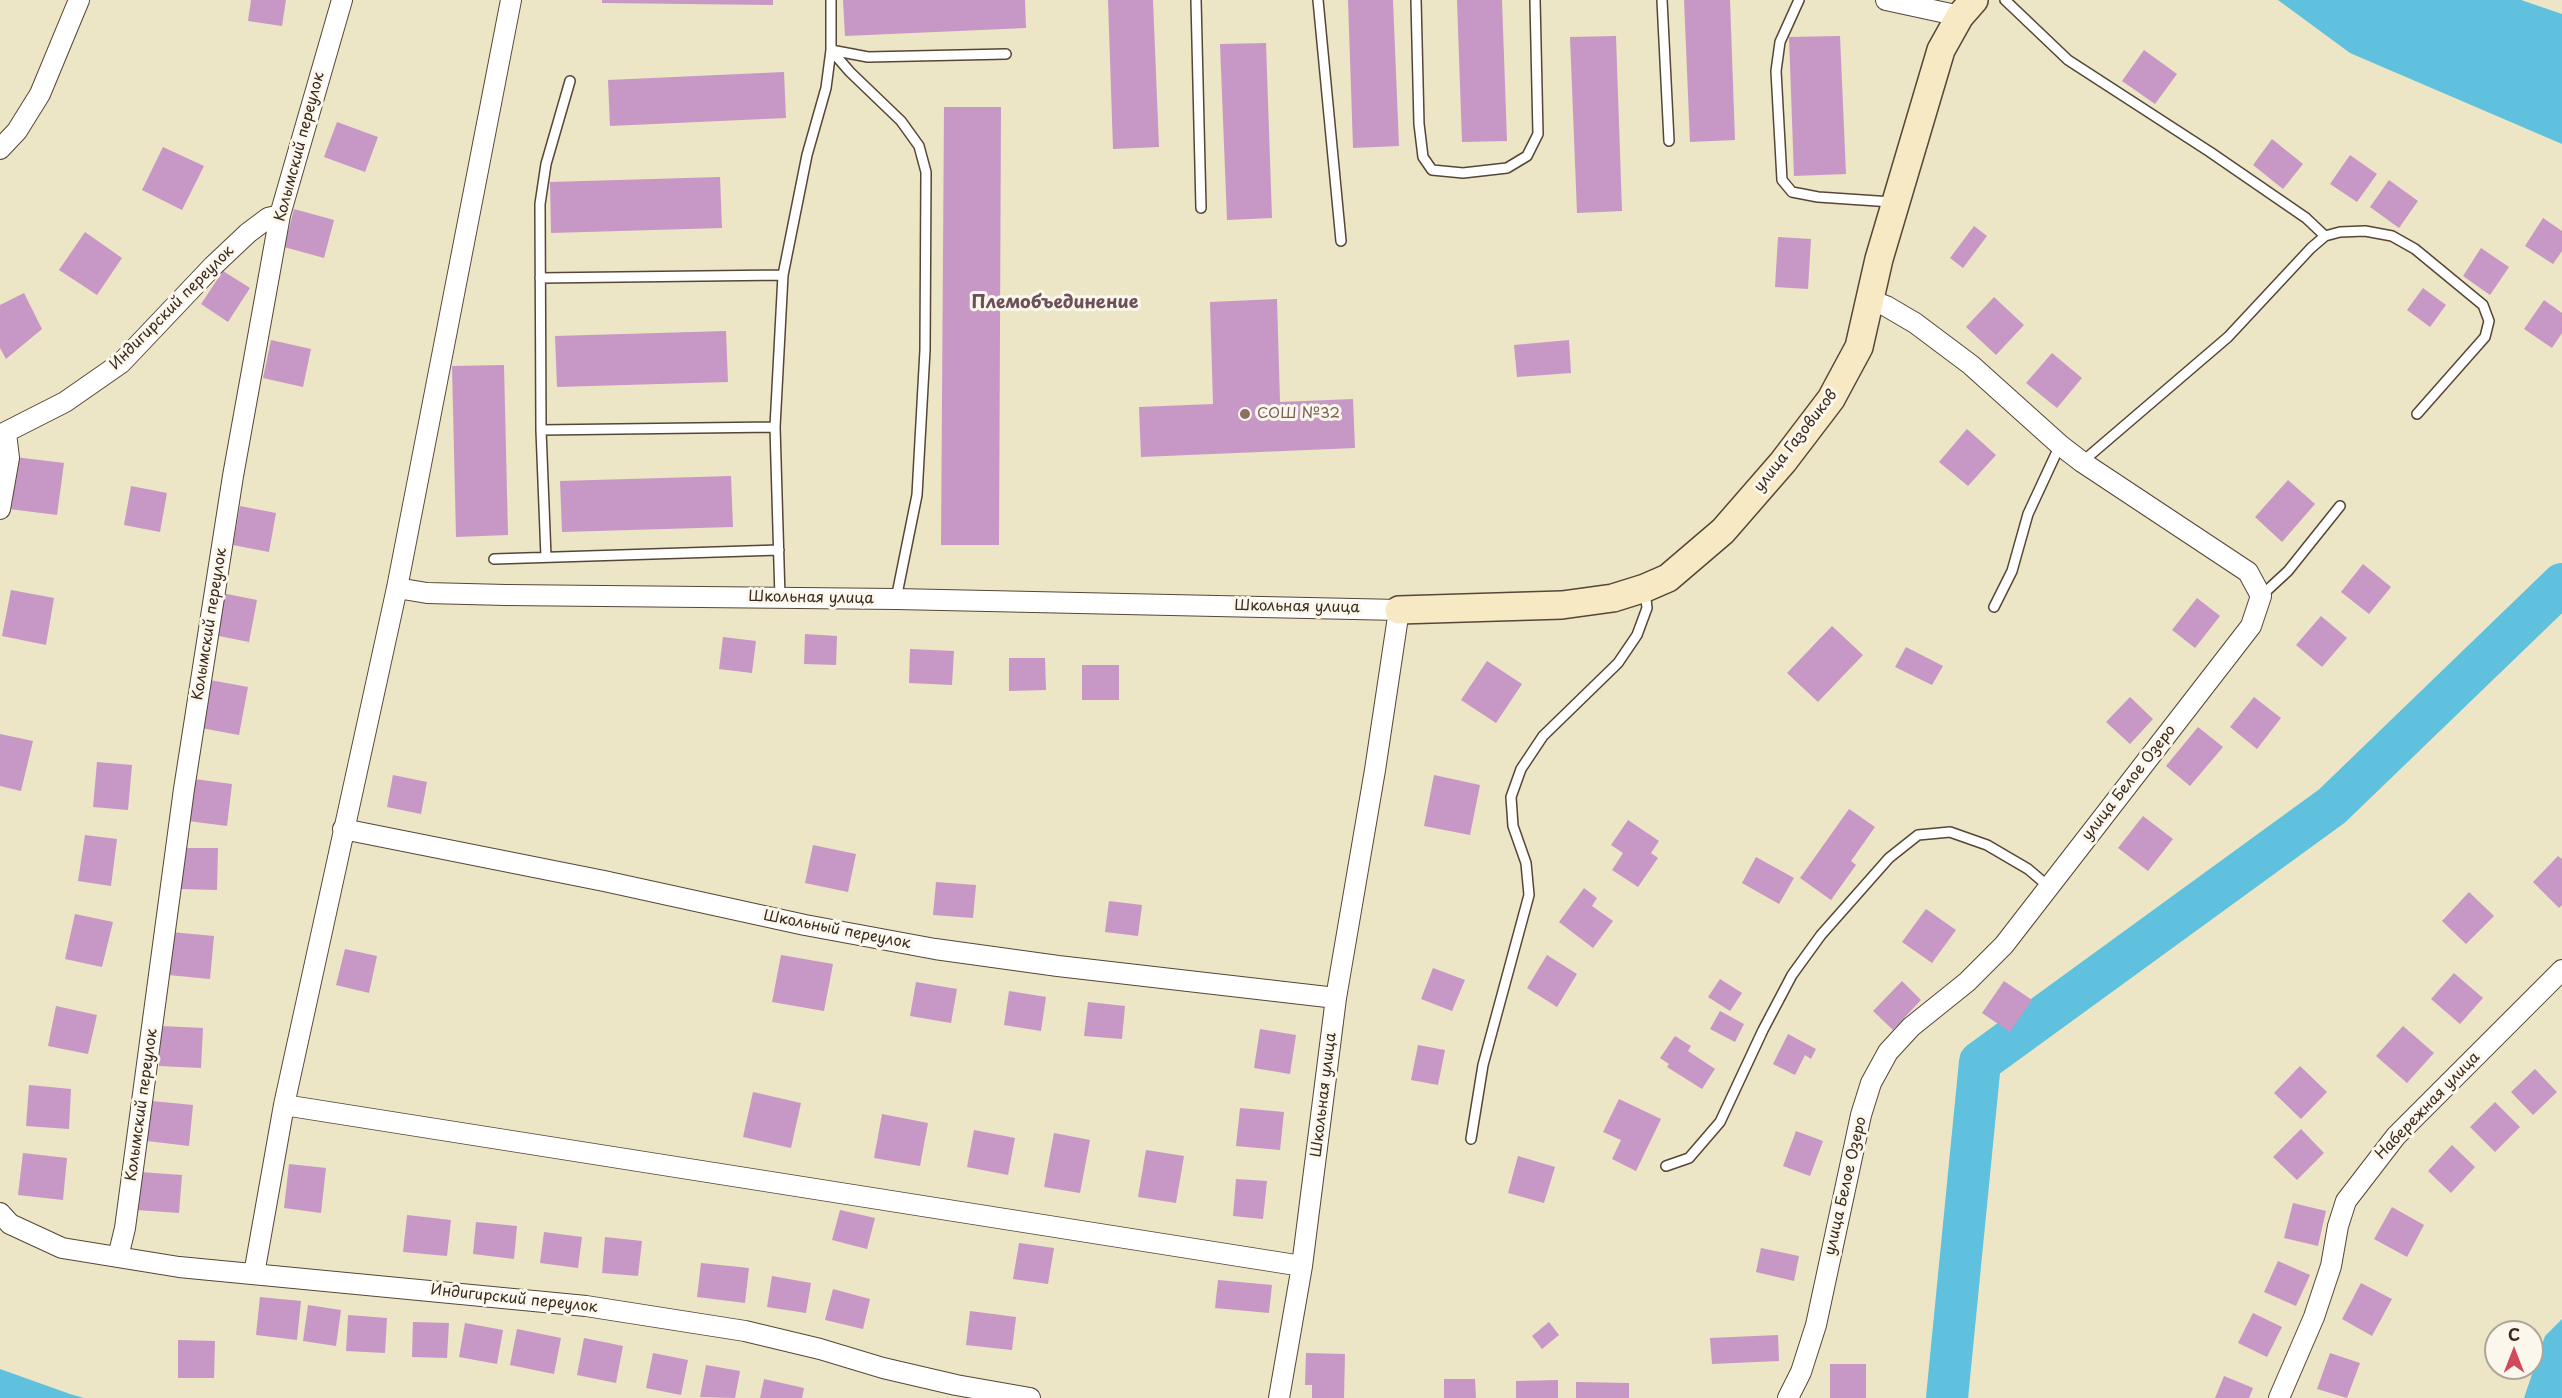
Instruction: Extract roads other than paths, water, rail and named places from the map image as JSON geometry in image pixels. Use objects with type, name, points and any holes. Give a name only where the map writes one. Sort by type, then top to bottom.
[{"type":"street","points":[[0,149],[17,131],[40,94],[79,0]]},
{"type":"street","name":"Колымский переулок","points":[[118,1257],[125,1228],[188,766],[233,476],[280,215],[342,0]]},
{"type":"street","points":[[254,1274],[284,1105],[397,588],[511,0]]},
{"type":"street","name":"улица Газовиков","points":[[1399,609],[1562,605],[1613,598],[1645,588],[1668,578],[1723,531],[1804,435],[1832,399],[1859,347],[1896,203],[1941,50],[1967,8],[1886,0]]},
{"type":"street","name":"Индигирский переулок","points":[[3,434],[64,402],[121,363],[213,266],[248,233],[268,218],[280,215]]},
{"type":"street","points":[[1870,300],[1886,306],[1915,323],[1971,365],[2082,462],[2247,572],[2261,596]]},
{"type":"street","points":[[0,509],[9,458],[3,434]]},
{"type":"street","name":"Школьная улица","points":[[397,588],[427,593],[506,595],[896,599],[1399,609],[1375,770],[1336,998],[1302,1266],[1279,1398]]},
{"type":"street","name":"улица Белое Озеро","points":[[1788,1398],[1801,1372],[1816,1325],[1836,1223],[1871,1083],[1888,1052],[1911,1028],[1967,982],[2004,945],[2252,626],[2261,596]]},
{"type":"street","name":"Школьный переулок","points":[[344,829],[604,881],[805,926],[935,949],[1058,966],[1336,998]]},
{"type":"street","name":"Набережная улица","points":[[2279,1398],[2318,1306],[2331,1266],[2338,1226],[2346,1201],[2396,1136],[2562,970]]},
{"type":"street","points":[[284,1105],[1302,1266]]},
{"type":"street","name":"Индигирский переулок","points":[[0,1213],[10,1224],[62,1248],[179,1267],[586,1306],[745,1331],[820,1349],[883,1368],[1030,1398]]},
{"type":"lane","points":[[780,598],[775,427],[783,275],[807,155],[826,88],[831,50],[831,0]]},
{"type":"lane","points":[[1196,0],[1201,208]]},
{"type":"lane","points":[[1318,0],[1341,241]]},
{"type":"lane","points":[[1416,0],[1419,124],[1423,157],[1432,170],[1463,173],[1507,168],[1527,156],[1538,134],[1536,0]]},
{"type":"lane","points":[[1662,0],[1669,141]]},
{"type":"lane","points":[[1799,0],[1780,42],[1776,71],[1782,180],[1792,192],[1896,203]]},
{"type":"lane","points":[[2005,0],[2068,60],[2210,152],[2306,218],[2325,236]]},
{"type":"lane","points":[[831,50],[868,57],[1006,54]]},
{"type":"lane","points":[[831,50],[850,72],[901,121],[919,146],[926,172],[925,350],[917,495],[896,599]]},
{"type":"lane","points":[[546,557],[541,430],[541,194],[546,164],[570,81]]},
{"type":"lane","points":[[2082,462],[2228,337],[2311,248],[2325,236],[2340,232],[2365,231],[2392,236],[2415,249],[2482,305],[2489,321],[2485,337],[2417,414]]},
{"type":"lane","points":[[540,278],[783,275]]},
{"type":"lane","points":[[541,430],[775,427]]},
{"type":"lane","points":[[1994,607],[2012,571],[2028,514],[2060,445]]},
{"type":"lane","points":[[2261,596],[2288,571],[2340,506]]},
{"type":"lane","points":[[494,559],[779,550]]},
{"type":"lane","points":[[1471,1139],[1483,1065],[1529,895],[1526,863],[1513,826],[1511,797],[1521,769],[1543,736],[1618,663],[1637,635],[1647,608],[1645,588]]},
{"type":"lane","points":[[1666,1166],[1689,1158],[1720,1122],[1763,1030],[1792,975],[1821,935],[1889,858],[1918,835],[1950,832],[1987,845],[2028,869],[2048,886]]},
{"type":"water","points":[[2278,0],[2521,0],[2562,14],[2562,144],[2350,53]]},
{"type":"water","points":[[2562,1319],[2562,1398],[2524,1398],[2530,1380],[2544,1380],[2545,1336]]},
{"type":"water","points":[[0,1369],[70,1394],[84,1398],[0,1398]]},
{"type":"waterway","points":[[1947,1398],[1980,1062],[2332,806],[2562,584]]},
{"type":"place","name":"СОШ №32","points":[[1245,414]]},
{"type":"district","name":"Племобъединение","points":[[1055,303]]}]
